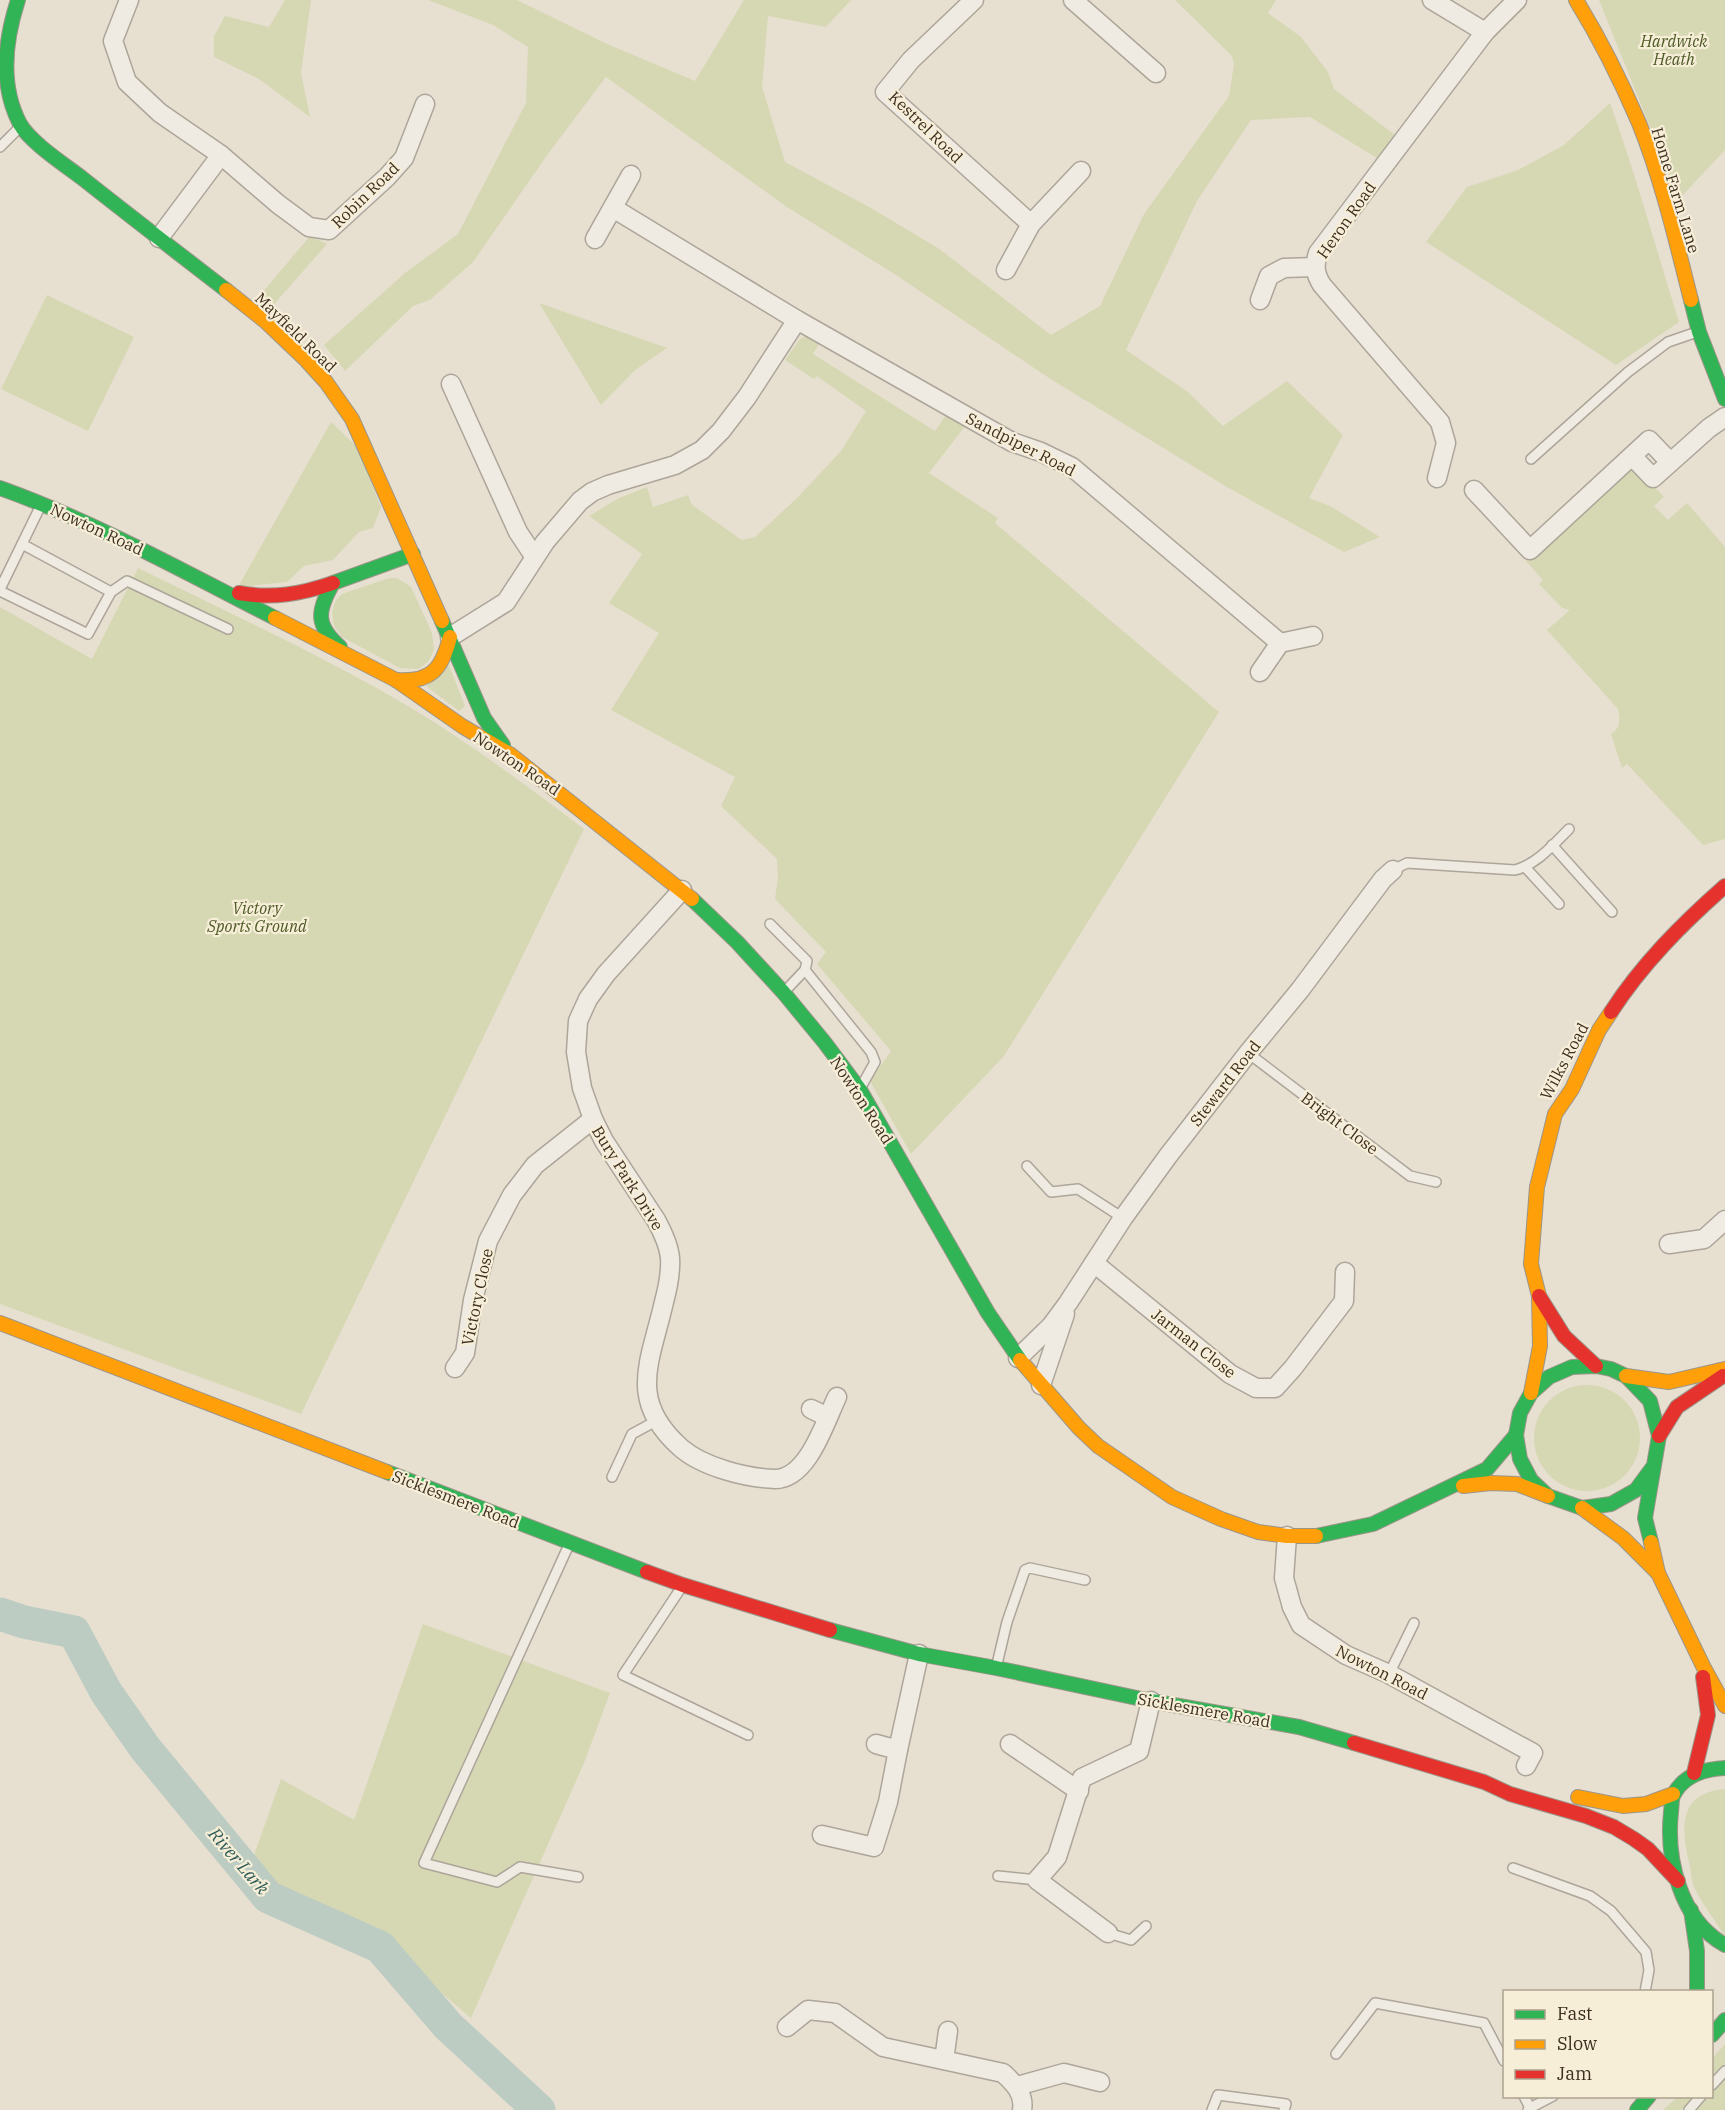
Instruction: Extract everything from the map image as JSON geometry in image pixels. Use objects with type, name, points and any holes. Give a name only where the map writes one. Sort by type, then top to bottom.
[{"type":"main road","name":"Mayfield Road","points":[[18,0],[8,28],[2,61],[7,102],[21,127],[52,155],[265,321],[326,382],[352,419],[484,718],[511,755]]},
{"type":"main road","name":"Home Farm Lane","points":[[1576,0],[1598,35],[1639,124],[1668,210],[1699,332],[1725,399]]},
{"type":"main road","name":"Nowton Road","points":[[0,488],[42,502],[224,591],[396,680],[462,726],[511,755],[682,890],[737,942],[783,992],[860,1090],[988,1313],[1018,1358],[1079,1428],[1098,1446],[1172,1497],[1221,1519],[1258,1532],[1287,1536],[1316,1536],[1373,1524],[1449,1488],[1487,1469],[1516,1436]]},
{"type":"main road","name":"Nowton Road","points":[[224,591],[270,598],[295,596],[413,554]]},
{"type":"main road","name":"Nowton Road","points":[[333,583],[320,607],[319,619],[328,638],[352,656]]},
{"type":"main road","points":[[396,680],[411,683],[431,674],[441,666],[450,637]]},
{"type":"main road","name":"Wilks Road","points":[[1532,1393],[1540,1346],[1539,1296],[1531,1264],[1537,1187],[1555,1114],[1572,1089],[1599,1030],[1631,981],[1684,922],[1725,886]]},
{"type":"main road","name":"Wilks Road","points":[[1539,1296],[1564,1336],[1596,1366]]},
{"type":"main road","name":"Sicklesmere Road","points":[[0,1323],[683,1585],[791,1619],[919,1654],[1151,1701],[1299,1727],[1484,1782],[1512,1795],[1599,1821],[1627,1834],[1659,1859],[1678,1881]]},
{"type":"main road","points":[[1658,1573],[1623,1538],[1582,1508],[1548,1496],[1531,1480],[1520,1459],[1516,1436],[1520,1413],[1532,1393],[1549,1377],[1572,1367],[1596,1366],[1611,1369],[1626,1376],[1669,1382],[1725,1369]]},
{"type":"main road","points":[[1725,1375],[1677,1407],[1659,1436],[1645,1518],[1658,1573],[1725,1706]]},
{"type":"main road","points":[[1626,1376],[1650,1401],[1659,1436]]},
{"type":"main road","points":[[1582,1508],[1611,1504],[1636,1490],[1653,1467]]},
{"type":"main road","name":"Nowton Road","points":[[1449,1488],[1491,1483],[1517,1484],[1548,1496]]},
{"type":"main road","points":[[1703,1666],[1703,1685],[1708,1715],[1694,1773],[1673,1794],[1669,1823],[1671,1854],[1678,1881],[1690,1908],[1707,1931],[1725,1945]]},
{"type":"main road","points":[[1694,1773],[1725,1768]]},
{"type":"main road","name":"Sicklesmere Road","points":[[1484,1782],[1517,1784],[1623,1806],[1646,1804],[1673,1794]]},
{"type":"main road","points":[[1690,1908],[1697,1951],[1697,1990]]},
{"type":"main road","points":[[1713,2034],[1725,2020]]},
{"type":"main road","points":[[1637,2110],[1647,2098]]},
{"type":"street","name":"Robin Road","points":[[129,0],[113,40],[127,82],[160,113],[221,155],[278,204],[309,227],[329,230],[387,177],[404,158],[425,104]]},
{"type":"street","name":"Kestrel Road","points":[[974,0],[911,60],[885,92],[1031,224]]},
{"type":"street","points":[[1073,0],[1156,73]]},
{"type":"street","points":[[1432,0],[1485,32]]},
{"type":"street","name":"Heron Road","points":[[1437,478],[1446,443],[1440,422],[1329,295],[1316,276],[1315,267],[1318,253],[1485,32],[1517,0]]},
{"type":"street","points":[[159,238],[221,155]]},
{"type":"street","points":[[1006,270],[1031,224],[1081,171]]},
{"type":"street","points":[[595,239],[630,175]]},
{"type":"street","name":"Sandpiper Road","points":[[613,208],[797,320],[1012,442],[1041,452],[1072,467],[1280,643]]},
{"type":"street","points":[[1260,300],[1269,276],[1284,268],[1315,267]]},
{"type":"street","points":[[450,637],[506,602],[534,556],[580,501],[592,492],[675,465],[702,450],[721,431],[747,397],[797,320]]},
{"type":"street","points":[[450,384],[518,532],[534,556]]},
{"type":"street","points":[[1474,490],[1530,550],[1649,440],[1670,462],[1725,417]]},
{"type":"street","points":[[1260,672],[1280,643],[1313,636]]},
{"type":"street","name":"Steward Road","points":[[1018,1358],[1043,1334],[1068,1303],[1123,1218],[1168,1155],[1300,990],[1383,879],[1393,870]]},
{"type":"street","name":"Bury Park Drive","points":[[682,890],[606,974],[588,999],[578,1021],[576,1052],[582,1088],[592,1119],[656,1220],[670,1255],[670,1276],[647,1375],[650,1408],[666,1434],[687,1453],[719,1468],[751,1477],[777,1479],[788,1477],[807,1459],[837,1397]]},
{"type":"street","name":"Victory Close","points":[[455,1368],[465,1353],[473,1300],[488,1241],[512,1195],[535,1166],[592,1119]]},
{"type":"street","points":[[1669,1244],[1704,1239],[1725,1220]]},
{"type":"street","name":"Jarman Close","points":[[1094,1263],[1230,1374],[1256,1388],[1275,1388],[1293,1368],[1344,1301],[1345,1272]]},
{"type":"street","name":"Steward Road","points":[[1041,1385],[1068,1303]]},
{"type":"street","points":[[811,1409],[828,1417]]},
{"type":"street","name":"Nowton Road","points":[[1287,1536],[1284,1578],[1292,1607],[1301,1625],[1346,1655],[1389,1674],[1533,1753],[1526,1766]]},
{"type":"street","points":[[822,1835],[874,1847],[888,1802],[919,1654]]},
{"type":"street","points":[[1108,1933],[1037,1880],[1058,1857],[1082,1778],[1139,1751],[1151,1701]]},
{"type":"street","points":[[876,1744],[898,1750]]},
{"type":"street","points":[[1010,1744],[1079,1791]]},
{"type":"street","points":[[788,2027],[808,2010],[835,2013],[883,2047],[1003,2073],[1017,2086],[1023,2105],[1022,2110]]},
{"type":"street","points":[[944,2060],[948,2031]]},
{"type":"street","points":[[1017,2086],[1064,2073],[1100,2082]]},
{"type":"lane","points":[[0,147],[21,127]]},
{"type":"lane","points":[[1531,459],[1636,366],[1668,342],[1699,332]]},
{"type":"lane","points":[[42,502],[0,590],[88,634],[111,592],[127,581],[228,629]]},
{"type":"lane","points":[[22,544],[111,592]]},
{"type":"lane","points":[[1393,870],[1407,863],[1499,870],[1525,867],[1569,829]]},
{"type":"lane","points":[[1552,845],[1612,912]]},
{"type":"lane","points":[[1525,867],[1559,904]]},
{"type":"lane","points":[[770,924],[807,961],[805,970],[783,992]]},
{"type":"lane","points":[[805,970],[871,1052],[875,1062],[860,1090]]},
{"type":"lane","name":"Bright Close","points":[[1248,1053],[1410,1176],[1436,1182]]},
{"type":"lane","points":[[1027,1166],[1051,1192],[1078,1189],[1123,1218]]},
{"type":"lane","points":[[612,1478],[632,1434],[657,1421]]},
{"type":"lane","points":[[570,1543],[424,1863],[497,1882],[520,1867],[578,1877]]},
{"type":"lane","points":[[996,1668],[1007,1622],[1025,1570],[1030,1568],[1085,1580]]},
{"type":"lane","points":[[683,1585],[623,1676],[748,1735]]},
{"type":"lane","points":[[1389,1674],[1414,1623]]},
{"type":"lane","points":[[1513,1868],[1590,1896],[1611,1911],[1646,1952],[1649,1970],[1645,1990]]},
{"type":"lane","points":[[998,1876],[1037,1880]]},
{"type":"lane","points":[[1108,1933],[1131,1940],[1146,1926]]},
{"type":"lane","points":[[1336,2054],[1375,2003],[1484,2023],[1503,2059]]},
{"type":"lane","points":[[1713,2084],[1725,2071]]},
{"type":"lane","points":[[1212,2110],[1218,2095],[1286,2104],[1284,2110]]},
{"type":"lane","points":[[1529,2109],[1550,2098]]},
{"type":"lane","points":[[1689,2110],[1700,2098]]},
{"type":"green space","points":[[285,0],[311,0],[301,73],[310,117],[259,79],[214,57],[214,36],[225,16],[269,27]]},
{"type":"green space","points":[[428,0],[517,0],[605,43],[695,81],[744,0],[851,0],[826,27],[768,16],[762,87],[785,162],[871,208],[938,248],[1051,335],[1100,306],[1144,214],[1229,96],[1234,64],[1232,56],[1175,0],[1276,0],[1268,13],[1301,37],[1328,72],[1334,89],[1403,141],[1380,160],[1310,117],[1251,120],[1197,201],[1126,350],[1188,392],[1223,426],[1287,381],[1343,435],[1309,498],[1330,506],[1380,537],[1344,552],[1227,487],[1049,378],[896,275],[787,207],[606,77],[548,154],[473,262],[430,300],[413,306],[345,371],[324,345],[405,273],[458,234],[526,103],[528,47],[493,25]]},
{"type":"green space","name":"Hardwick Heath","points":[[1599,0],[1725,0],[1725,150],[1679,199]]},
{"type":"green space","points":[[1610,103],[1679,322],[1616,365],[1426,242],[1467,187],[1518,170],[1564,145]]},
{"type":"green space","points":[[310,236],[327,244],[268,311],[256,300]]},
{"type":"green space","points":[[47,295],[134,337],[88,431],[1,389]]},
{"type":"green space","points":[[539,303],[667,348],[635,370],[601,405]]},
{"type":"green space","points":[[808,335],[820,342],[813,354],[935,431],[946,415],[965,426],[929,473],[998,518],[995,523],[1219,712],[1004,1056],[911,1154],[870,1081],[891,1051],[817,964],[826,952],[775,899],[778,878],[777,859],[721,806],[735,777],[611,710],[659,633],[609,603],[642,554],[589,516],[619,498],[647,487],[653,507],[688,495],[692,505],[742,540],[755,537],[797,498],[841,451],[866,411],[817,376],[814,379],[785,360],[800,339]]},
{"type":"green space","points":[[331,422],[357,447],[381,507],[373,528],[359,532],[333,560],[304,566],[287,582],[238,587]]},
{"type":"green space","points":[[1631,463],[1664,497],[1654,506],[1668,520],[1687,503],[1725,547],[1725,839],[1703,845],[1627,764],[1622,768],[1611,734],[1617,729],[1619,723],[1618,709],[1547,630],[1570,610],[1562,608],[1539,584],[1543,580],[1525,560]]},
{"type":"green space","name":"Victory Sports Ground","points":[[138,568],[281,638],[387,694],[463,741],[584,829],[301,1414],[0,1304],[0,607],[92,659]]},
{"type":"green space","points":[[389,578],[397,578],[411,587],[432,633],[434,650],[428,662],[418,669],[400,668],[342,637],[334,626],[332,612],[336,600],[342,594]]},
{"type":"green space","points":[[449,665],[465,706],[459,711],[426,686]]},
{"type":"green space","points":[[1587,1385],[1607,1389],[1624,1401],[1636,1418],[1640,1438],[1636,1458],[1624,1475],[1607,1487],[1587,1491],[1567,1487],[1550,1475],[1538,1458],[1534,1438],[1538,1418],[1550,1401],[1567,1389]]},
{"type":"green space","points":[[423,1624],[610,1693],[584,1763],[471,2018],[424,1978],[362,1935],[303,1905],[252,1861],[281,1779],[354,1820]]},
{"type":"green space","points":[[1725,1789],[1725,1936],[1694,1886],[1686,1849],[1685,1824],[1691,1804],[1699,1797]]},
{"type":"green space","points":[[1725,2044],[1725,2110],[1663,2110],[1676,2098],[1713,2098],[1713,2058]]},
{"type":"waterway","name":"River Lark","points":[[0,1614],[24,1622],[74,1632],[106,1692],[145,1748],[268,1897],[380,1947],[448,2026],[539,2110]]},
{"type":"traffic: fast","points":[[18,0],[10,31],[7,79],[14,109],[25,131],[48,153],[226,290]]},
{"type":"traffic: fast","points":[[1691,300],[1699,332],[1725,399]]},
{"type":"traffic: fast","points":[[0,488],[105,532],[275,618]]},
{"type":"traffic: fast","points":[[340,647],[326,632],[321,617],[324,602],[333,583],[413,554]]},
{"type":"traffic: fast","points":[[442,621],[484,718],[503,745]]},
{"type":"traffic: fast","points":[[692,899],[737,942],[783,992],[860,1090],[988,1313],[1020,1360]]},
{"type":"traffic: fast","points":[[1651,1542],[1645,1518],[1659,1436],[1650,1401],[1626,1376],[1611,1369],[1596,1366],[1572,1367],[1549,1377],[1531,1393],[1520,1413],[1516,1435],[1520,1459],[1531,1480],[1548,1496],[1582,1508],[1611,1504],[1636,1490],[1653,1467]]},
{"type":"traffic: fast","points":[[1316,1536],[1373,1524],[1487,1469],[1516,1435]]},
{"type":"traffic: fast","points":[[387,1472],[647,1572]]},
{"type":"traffic: fast","points":[[830,1630],[919,1654],[1151,1701],[1299,1727],[1354,1743]]},
{"type":"traffic: fast","points":[[1725,1768],[1696,1774],[1678,1787],[1672,1800],[1670,1830],[1674,1868],[1687,1904],[1697,1920],[1725,1945]]},
{"type":"traffic: fast","points":[[1691,1910],[1697,1951],[1697,1990]]},
{"type":"traffic: fast","points":[[1713,2034],[1725,2020]]},
{"type":"traffic: fast","points":[[1637,2110],[1647,2098]]},
{"type":"traffic: slow","points":[[1576,0],[1610,60],[1639,123],[1662,188],[1691,300]]},
{"type":"traffic: slow","points":[[226,290],[265,321],[306,360],[326,382],[352,419],[442,621]]},
{"type":"traffic: slow","points":[[275,618],[396,680],[462,726],[511,755],[692,899]]},
{"type":"traffic: slow","points":[[396,680],[418,679],[433,672],[443,658],[450,637]]},
{"type":"traffic: slow","points":[[1531,1393],[1540,1346],[1539,1296],[1531,1264],[1537,1187],[1555,1114],[1572,1089],[1599,1030],[1611,1012]]},
{"type":"traffic: slow","points":[[0,1323],[387,1472]]},
{"type":"traffic: slow","points":[[1020,1360],[1079,1428],[1098,1446],[1172,1497],[1221,1519],[1258,1532],[1287,1536],[1316,1536]]},
{"type":"traffic: slow","points":[[1626,1376],[1669,1382],[1725,1369]]},
{"type":"traffic: slow","points":[[1463,1486],[1491,1483],[1517,1484],[1548,1496]]},
{"type":"traffic: slow","points":[[1582,1508],[1623,1538],[1658,1573]]},
{"type":"traffic: slow","points":[[1651,1542],[1658,1573],[1725,1706]]},
{"type":"traffic: slow","points":[[1578,1797],[1623,1806],[1646,1804],[1673,1794]]},
{"type":"traffic: jam","points":[[239,593],[264,596],[287,594],[333,583]]},
{"type":"traffic: jam","points":[[1611,1012],[1636,977],[1664,945],[1725,886]]},
{"type":"traffic: jam","points":[[1539,1296],[1564,1336],[1596,1366]]},
{"type":"traffic: jam","points":[[1659,1436],[1677,1407],[1723,1376]]},
{"type":"traffic: jam","points":[[647,1572],[830,1630]]},
{"type":"traffic: jam","points":[[1694,1773],[1708,1715],[1703,1677]]},
{"type":"traffic: jam","points":[[1354,1743],[1484,1782],[1510,1794],[1586,1816],[1614,1827],[1648,1849],[1678,1881]]}]
